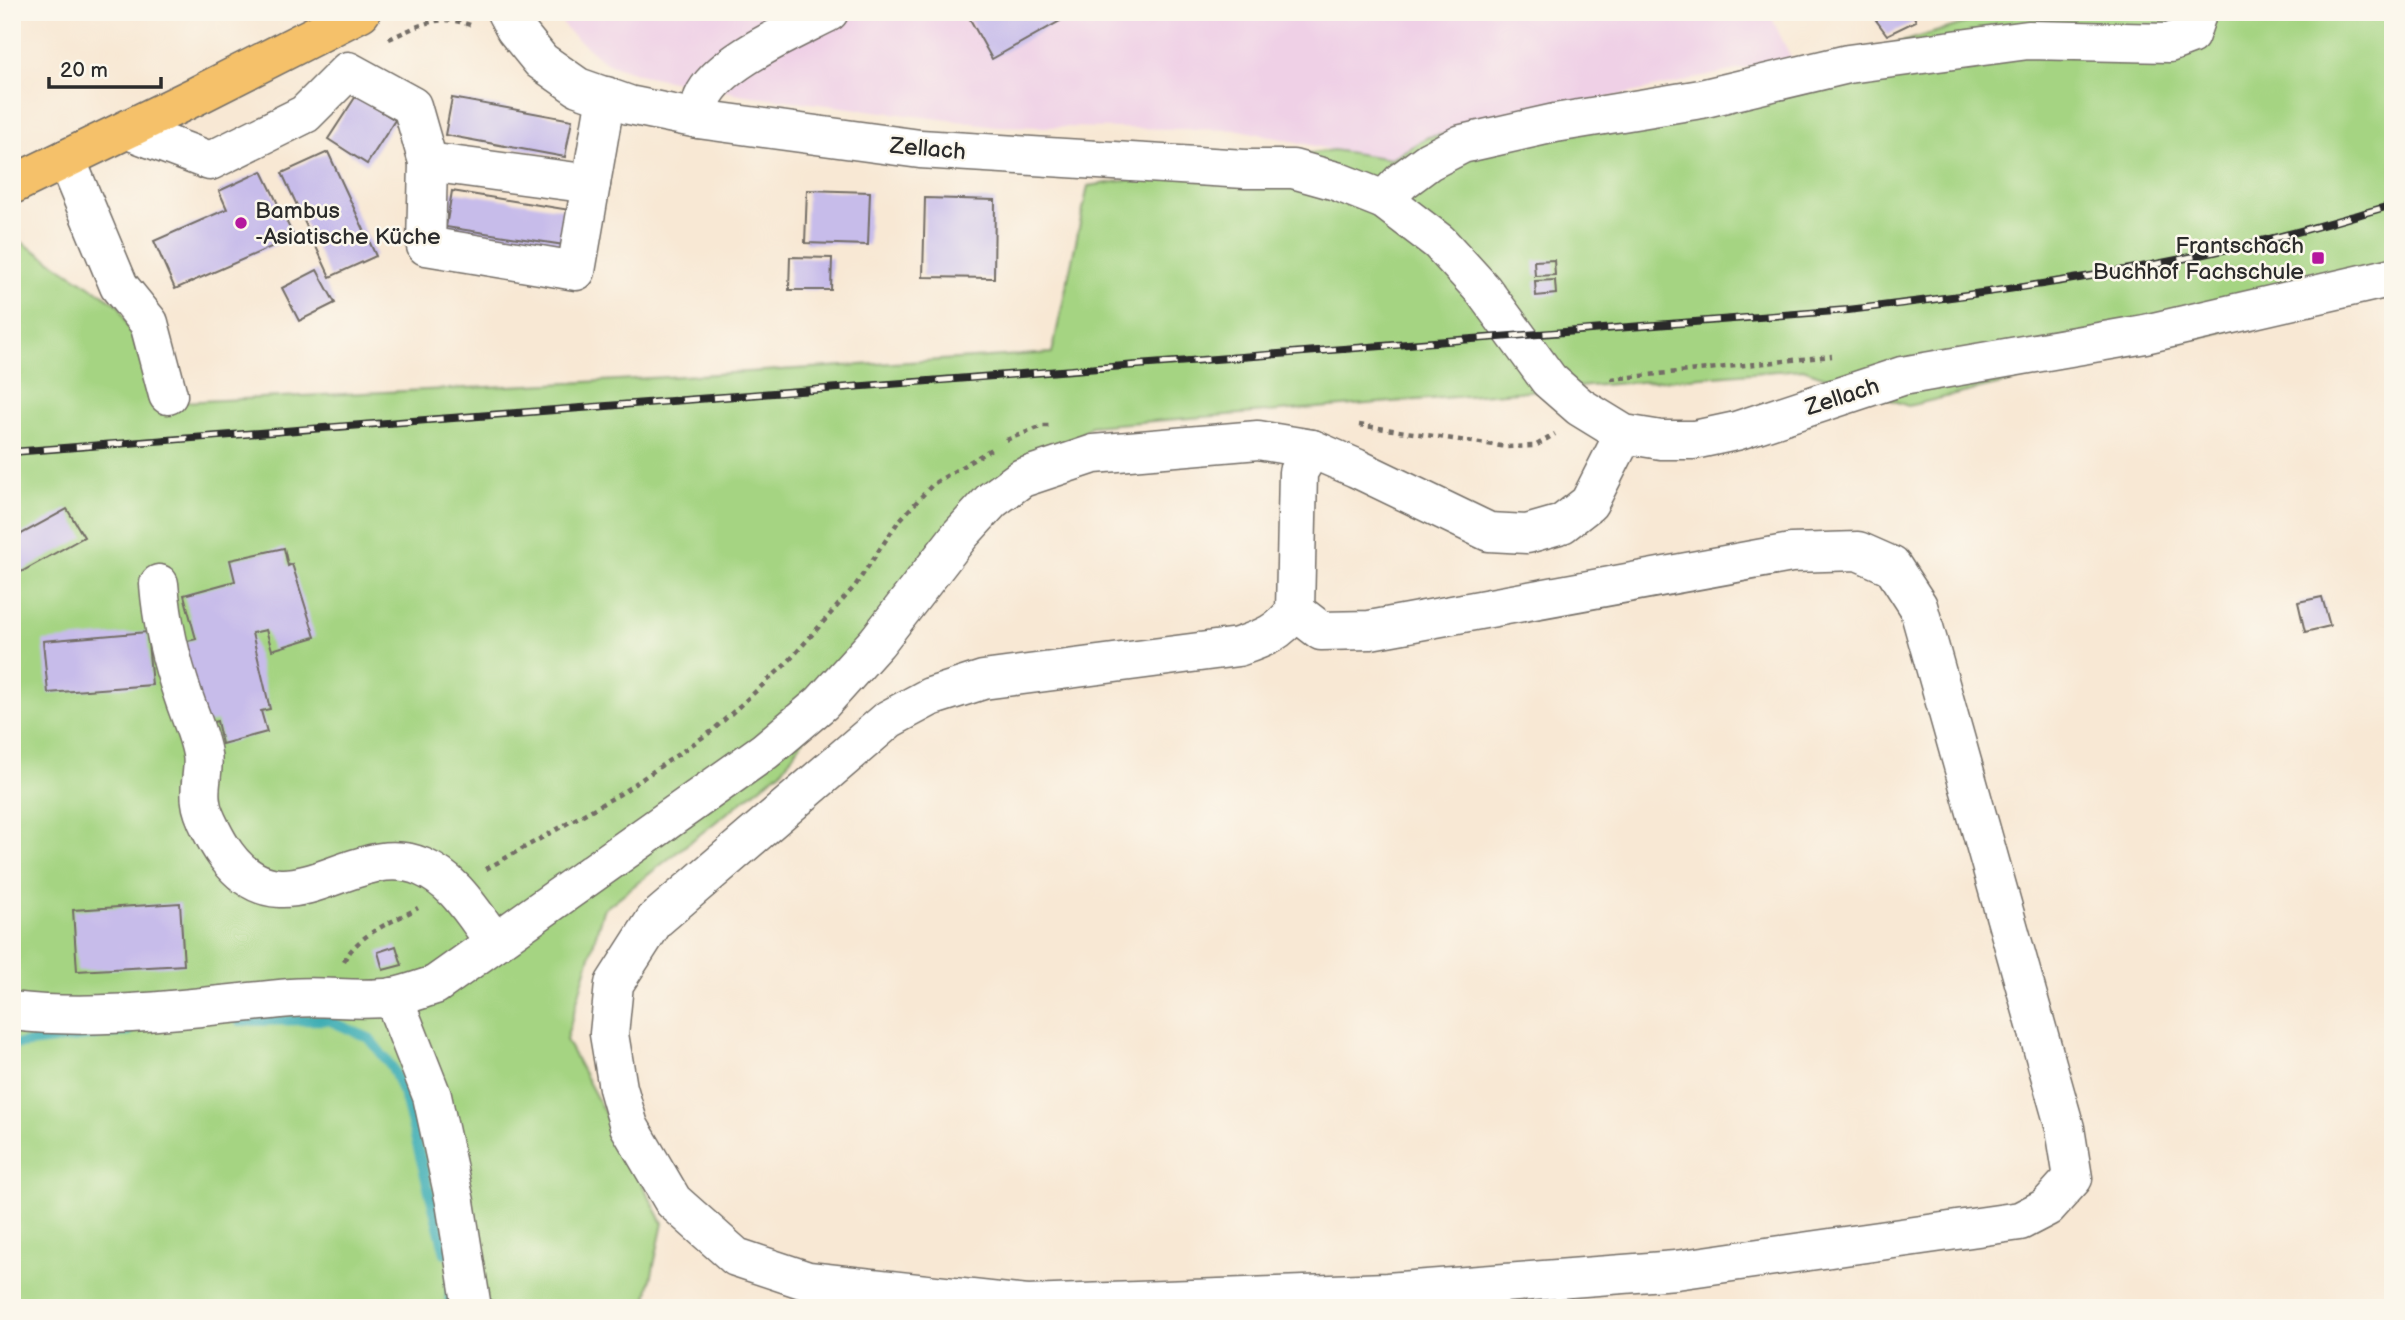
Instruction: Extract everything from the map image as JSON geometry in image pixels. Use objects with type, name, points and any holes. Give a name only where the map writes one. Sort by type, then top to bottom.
[{"type":"main road","points":[[12,185],[307,41],[372,22]]},
{"type":"street","points":[[698,120],[704,97],[720,76],[752,52],[829,12]]},
{"type":"street","points":[[1384,200],[1402,181],[1429,161],[1462,144],[1555,123],[1701,99],[1848,64],[2028,40],[2169,43],[2190,35],[2196,17],[2193,12]]},
{"type":"street","name":"Zellach","points":[[491,21],[578,87],[629,104],[698,120],[920,149],[1231,168],[1293,169],[1336,181],[1384,200],[1439,242],[1483,290],[1549,380],[1580,407],[1624,434],[1661,440],[1694,440],[1737,430],[1902,376],[2145,334],[2393,276]]},
{"type":"street","points":[[128,130],[210,161],[305,114],[348,71],[412,106],[428,162],[426,246],[576,271],[606,96]]},
{"type":"street","points":[[66,159],[120,286],[149,323],[168,395]]},
{"type":"street","points":[[428,162],[591,184]]},
{"type":"street","points":[[12,1011],[34,1014],[118,1012],[184,1009],[295,997],[393,997],[435,985],[765,751],[822,703],[877,642],[960,535],[992,500],[1022,478],[1094,454],[1258,440],[1312,449],[1489,532],[1527,534],[1562,524],[1589,503],[1624,434]]},
{"type":"street","points":[[1295,611],[1321,631],[1370,630],[1791,553],[1857,551],[1892,566],[1919,606],[2065,1128],[2073,1178],[2048,1207],[2020,1221],[1676,1270],[1387,1292],[1027,1305],[808,1281],[736,1256],[673,1201],[629,1126],[618,1088],[609,1034],[614,984],[655,920],[889,719],[930,698],[983,680],[1238,647],[1264,638],[1284,626],[1295,611],[1298,472],[1312,449]]},
{"type":"street","points":[[159,584],[162,616],[175,671],[202,754],[201,803],[221,849],[237,871],[261,883],[291,890],[370,864],[396,860],[422,867],[454,887],[495,942]]},
{"type":"street","points":[[393,997],[432,1096],[455,1202],[472,1308]]},
{"type":"path","points":[[372,22],[388,40],[431,21],[451,19],[469,24],[491,21]]},
{"type":"path","points":[[1348,423],[1507,447],[1535,446],[1552,437],[1596,388],[1610,379],[1836,356]]},
{"type":"path","points":[[340,969],[349,950],[363,938],[620,794],[712,731],[787,663],[855,586],[898,522],[933,484],[1009,438],[1043,426],[1056,425]]},
{"type":"shaded area","points":[[553,12],[1769,12],[1791,58],[1428,137],[1391,159],[1333,150],[1240,130],[997,126],[745,95],[642,75],[606,63],[568,31]]},
{"type":"green space","points":[[1983,12],[2393,12],[2393,291],[1908,406],[1803,369],[1091,426],[939,548],[782,770],[603,910],[566,1040],[663,1223],[647,1298],[703,1308],[12,1308],[12,236],[119,305],[160,403],[569,383],[1052,353],[1088,186],[1333,150],[1391,159],[1428,137],[1739,92],[1985,17]]},
{"type":"building","points":[[966,12],[1076,12],[992,59]]},
{"type":"building","points":[[1870,12],[1912,12],[1916,21],[1887,35]]},
{"type":"building","points":[[356,96],[395,120],[367,164],[328,139]]},
{"type":"building","points":[[452,98],[572,120],[565,157],[445,135]]},
{"type":"building","points":[[328,152],[376,256],[330,277],[282,173]]},
{"type":"building","name":"Bambus -Asiatische Küche","points":[[262,171],[294,237],[175,289],[154,241],[227,209],[219,191]]},
{"type":"building","points":[[807,190],[870,192],[868,245],[805,243]]},
{"type":"building","points":[[452,191],[576,211],[571,246],[446,227]]},
{"type":"building","points":[[925,198],[995,200],[994,278],[923,277]]},
{"type":"building","points":[[790,257],[832,258],[831,290],[789,290]]},
{"type":"building","points":[[1554,260],[1555,275],[1535,276],[1534,261]]},
{"type":"building","points":[[317,270],[335,303],[299,321],[282,288]]},
{"type":"building","points":[[1555,280],[1556,294],[1536,296],[1535,281]]},
{"type":"building","points":[[67,509],[84,537],[12,577],[12,539]]},
{"type":"building","points":[[284,548],[288,566],[292,564],[315,637],[272,650],[266,630],[252,633],[270,709],[261,711],[267,732],[222,744],[217,721],[198,726],[179,643],[196,639],[184,595],[235,581],[230,560]]},
{"type":"building","points":[[2322,597],[2330,626],[2305,632],[2298,602]]},
{"type":"building","points":[[147,632],[152,685],[48,693],[43,641]]},
{"type":"building","points":[[180,903],[184,965],[77,971],[73,910]]},
{"type":"building","points":[[396,946],[402,965],[383,970],[378,952]]},
{"type":"waterway","points":[[239,1021],[328,1020],[369,1038],[392,1067],[405,1098],[445,1253]]},
{"type":"waterway","points":[[12,1045],[129,1031]]},
{"type":"waterway","points":[[449,1308],[451,1279]]},
{"type":"railway","points":[[12,452],[1848,310],[2009,289],[2169,262],[2274,238],[2393,205]]},
{"type":"place","name":"Bambus -Asiatische Küche","points":[[241,223]]},
{"type":"place","name":"Frantschach Buchhof Fachschule","points":[[2318,258]]}]
